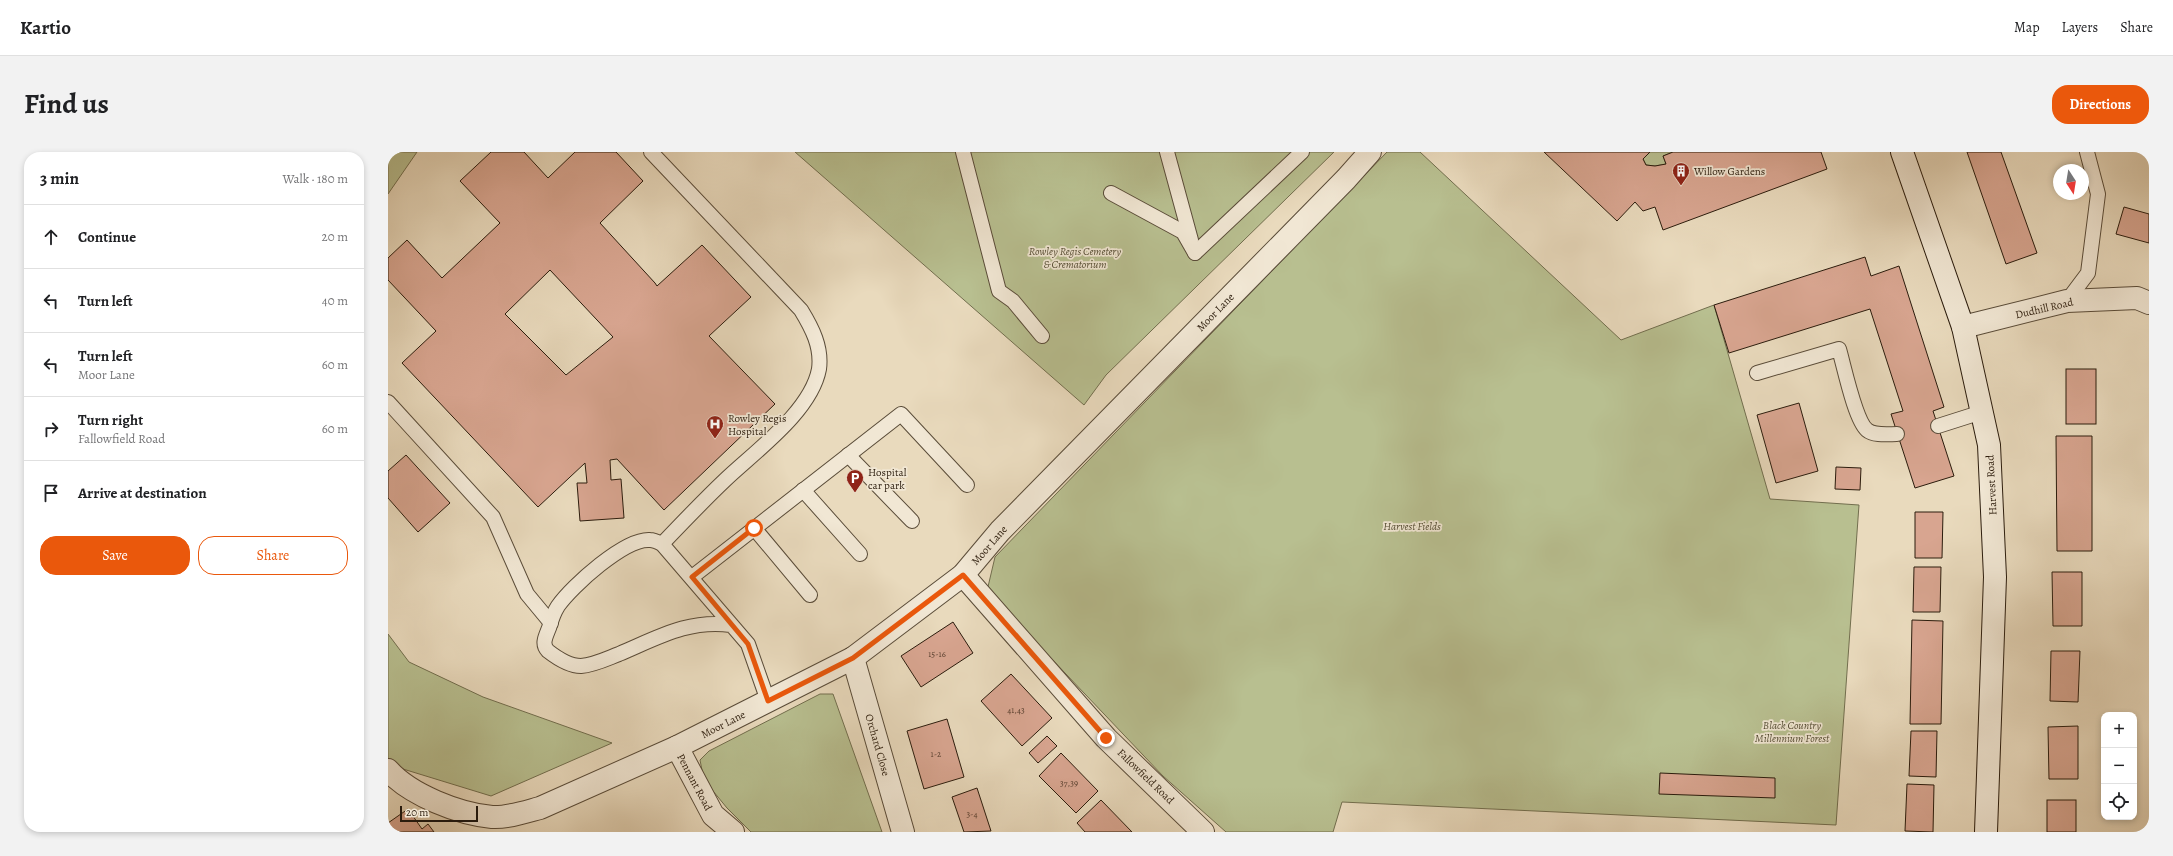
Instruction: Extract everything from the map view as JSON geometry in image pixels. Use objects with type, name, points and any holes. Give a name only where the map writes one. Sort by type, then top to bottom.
[{"type":"street","name":"Moor Lane","points":[[388,770],[397,780],[425,796],[496,825],[540,808],[677,747],[853,658],[963,575],[1000,531],[1346,179],[1370,152]]},
{"type":"street","name":"Harvest Road","points":[[1902,152],[1963,327],[1989,445],[1995,577],[1986,832]]},
{"type":"street","name":"Dudhill Road","points":[[1963,327],[2067,301],[2137,298],[2149,303]]},
{"type":"street","name":"Fallowfield Road","points":[[963,575],[1106,738],[1203,832]]},
{"type":"street","name":"Orchard Close","points":[[853,658],[903,832]]},
{"type":"street","name":"Pennant Road","points":[[677,747],[713,815],[733,832]]},
{"type":"lane","points":[[651,152],[801,310],[811,326],[817,341],[820,358],[814,386],[794,415],[723,482],[662,544]]},
{"type":"lane","points":[[963,152],[999,291],[1013,301],[1042,336]]},
{"type":"lane","points":[[1167,152],[1195,253]]},
{"type":"lane","points":[[1195,253],[1289,158],[1302,152]]},
{"type":"lane","points":[[2067,301],[2088,273],[2098,194],[2087,152]]},
{"type":"lane","points":[[1111,193],[1183,232],[1195,253]]},
{"type":"lane","points":[[1757,373],[1839,348],[1860,419],[1868,431],[1881,435],[1898,434]]},
{"type":"lane","points":[[388,402],[493,517],[526,594],[551,623]]},
{"type":"lane","points":[[1938,426],[1982,412]]},
{"type":"lane","points":[[692,577],[901,414],[967,485]]},
{"type":"lane","points":[[848,455],[912,521]]},
{"type":"lane","points":[[803,490],[860,554]]},
{"type":"lane","points":[[754,528],[810,595]]},
{"type":"lane","points":[[732,625],[712,622],[682,628],[598,662],[580,666],[564,662],[546,649],[544,640],[557,607],[592,571],[612,556],[639,542],[650,540],[662,544],[692,577],[748,644],[768,701]]},
{"type":"green space","points":[[388,152],[417,152],[388,194]]},
{"type":"green space","name":"Rowley Regis Cemetery & Crematorium","points":[[795,152],[1334,152],[1106,375],[1084,405]]},
{"type":"green space","name":"Harvest Fields","points":[[1387,152],[1420,152],[1621,340],[1714,305],[1770,499],[1859,505],[1836,825],[1342,802],[1333,832],[1226,832],[1163,776],[987,591],[995,557]]},
{"type":"green space","points":[[1650,152],[1673,152],[1663,156],[1666,164],[1655,166],[1646,165],[1643,159]]},
{"type":"green space","points":[[388,634],[409,662],[483,697],[612,743],[491,796],[403,769],[388,784]]},
{"type":"green space","points":[[820,694],[833,694],[882,832],[751,832],[727,808],[704,780],[700,760],[709,751]]},
{"type":"building","points":[[491,152],[524,152],[548,178],[575,152],[616,152],[643,181],[600,223],[657,286],[702,245],[751,297],[709,336],[775,404],[664,510],[617,459],[610,460],[611,480],[621,479],[624,518],[580,521],[577,483],[587,483],[585,463],[538,507],[402,363],[436,331],[388,280],[388,258],[407,240],[442,278],[500,223],[460,181]],"holes":[[[550,270],[613,337],[566,375],[505,314]]]},
{"type":"building","name":"Willow Gardens","points":[[1544,152],[1650,152],[1643,159],[1646,165],[1655,166],[1666,164],[1663,156],[1673,152],[1821,152],[1827,169],[1663,230],[1655,207],[1643,211],[1635,202],[1617,221]]},
{"type":"building","points":[[1967,152],[2001,152],[2037,253],[2006,264]]},
{"type":"building","points":[[2124,207],[2149,214],[2149,243],[2116,234]]},
{"type":"building","points":[[1865,257],[1871,276],[1899,266],[1944,407],[1933,411],[1954,476],[1915,488],[1891,414],[1903,411],[1870,309],[1729,353],[1714,305]]},
{"type":"building","points":[[2066,369],[2096,369],[2096,424],[2066,424]]},
{"type":"building","points":[[1799,403],[1818,471],[1776,483],[1757,415]]},
{"type":"building","points":[[2056,436],[2092,436],[2092,551],[2057,551]]},
{"type":"building","points":[[406,455],[450,503],[418,532],[388,498],[388,471]]},
{"type":"building","points":[[1836,467],[1861,468],[1860,490],[1835,489]]},
{"type":"building","points":[[1915,512],[1943,512],[1942,558],[1915,558]]},
{"type":"building","points":[[1914,567],[1941,567],[1940,612],[1913,612]]},
{"type":"building","points":[[2052,572],[2082,572],[2082,626],[2053,626]]},
{"type":"building","points":[[1912,620],[1943,621],[1941,724],[1910,724]]},
{"type":"building","points":[[953,622],[973,653],[921,687],[901,656]]},
{"type":"building","points":[[2051,651],[2080,651],[2078,702],[2050,701]]},
{"type":"building","points":[[1011,674],[1052,718],[1022,746],[981,701]]},
{"type":"building","points":[[947,719],[964,777],[924,789],[907,731]]},
{"type":"building","points":[[2078,726],[2078,779],[2049,779],[2048,727]]},
{"type":"building","points":[[1911,731],[1937,731],[1936,777],[1909,776]]},
{"type":"building","points":[[1047,736],[1057,746],[1038,763],[1029,753]]},
{"type":"building","points":[[1061,753],[1098,791],[1076,813],[1039,776]]},
{"type":"building","points":[[1660,773],[1775,778],[1775,798],[1659,794]]},
{"type":"building","points":[[1907,784],[1934,785],[1933,832],[1905,831]]},
{"type":"building","points":[[977,788],[991,831],[964,832],[952,797]]},
{"type":"building","points":[[1101,800],[1132,832],[1085,832],[1077,823]]},
{"type":"building","points":[[2047,800],[2076,800],[2076,832],[2047,832]]},
{"type":"building","points":[[408,809],[422,829],[428,824],[434,832],[388,832],[388,823]]},
{"type":"place","name":"Willow Gardens","points":[[1681,186]]},
{"type":"place","name":"Rowley Regis Hospital","points":[[715,439]]},
{"type":"place","name":"Hospital car park","points":[[855,493]]},
{"type":"route","points":[[754,528],[692,577],[748,644],[768,701],[853,658],[963,575],[1106,738]]},
{"type":"park label","name":"Black Country Millennium Forest","points":[[1792,731]]}]
